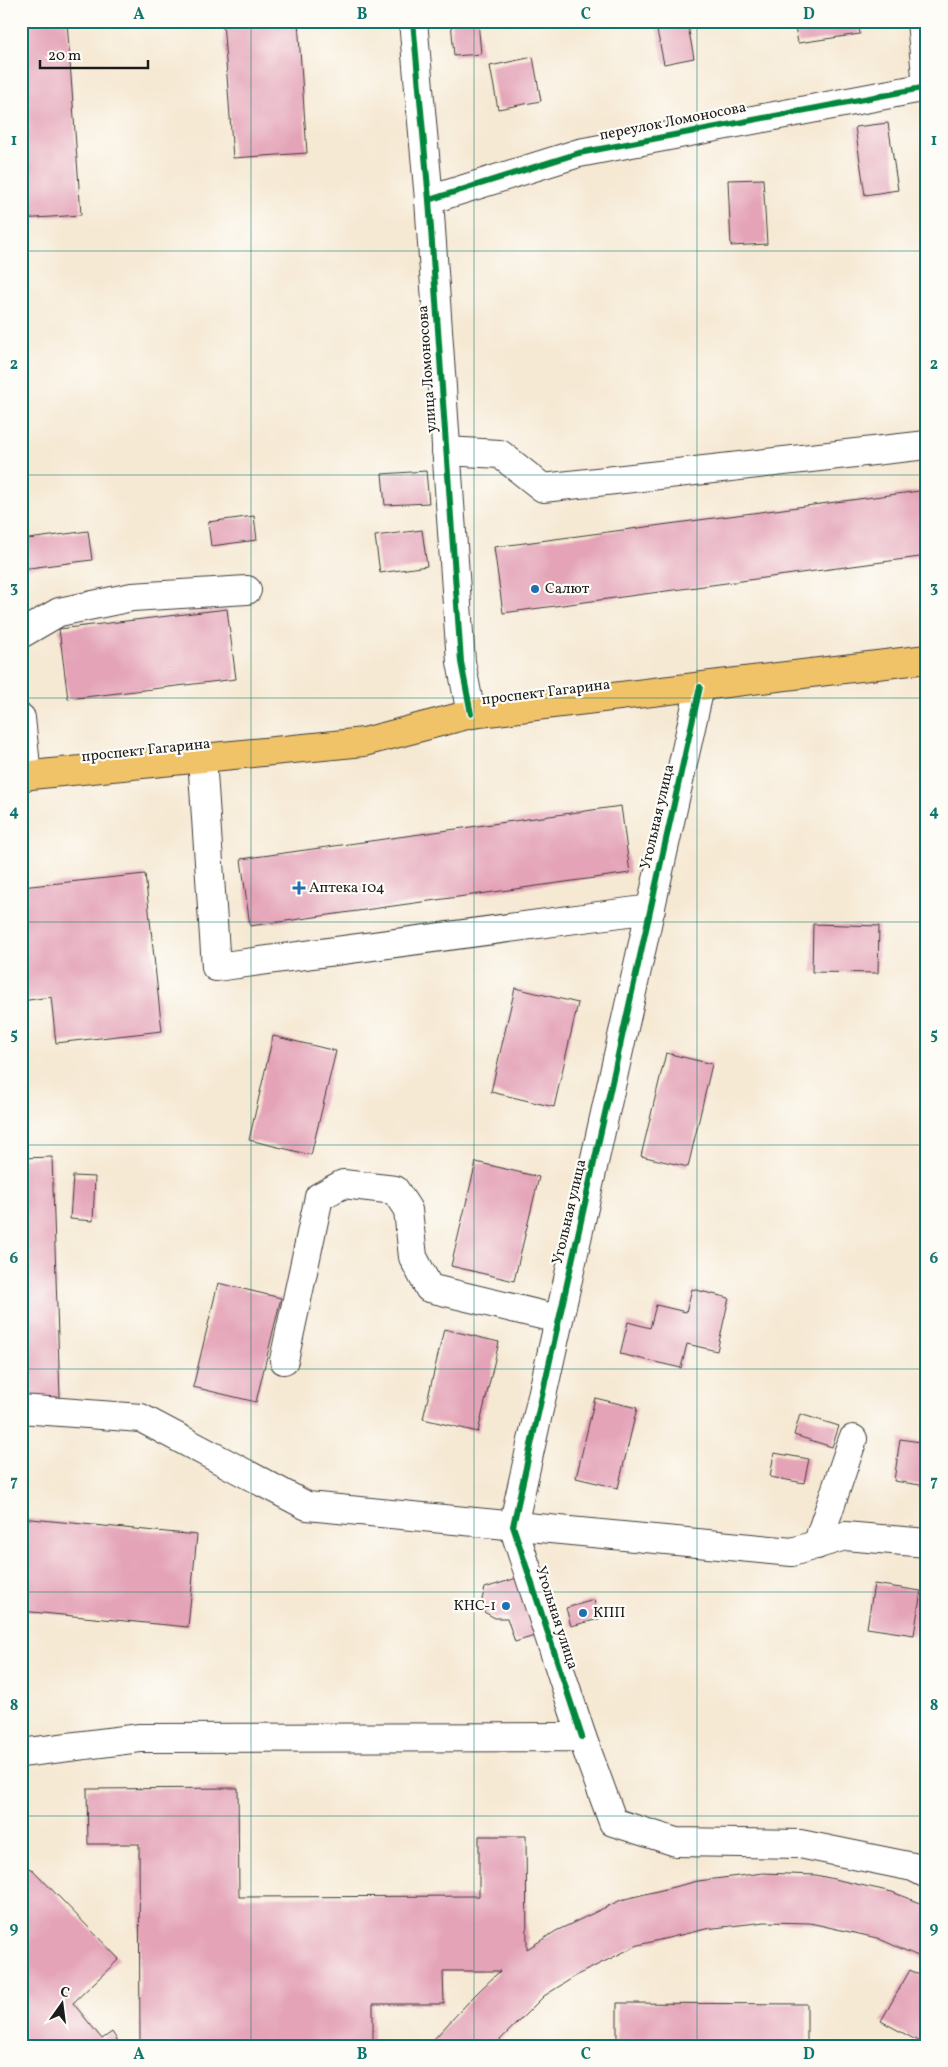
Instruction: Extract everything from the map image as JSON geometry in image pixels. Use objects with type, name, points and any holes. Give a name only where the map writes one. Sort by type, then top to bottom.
[{"type":"main road","name":"проспект Гагарина","points":[[24,776],[364,742],[471,714],[927,659]]},
{"type":"street","name":"улица Ломоносова","points":[[413,21],[429,200],[461,662],[471,714]]},
{"type":"street","points":[[921,21],[927,87]]},
{"type":"street","name":"переулок Ломоносова","points":[[429,200],[579,153],[927,87]]},
{"type":"street","points":[[446,451],[500,454],[543,488],[927,445]]},
{"type":"street","points":[[21,634],[59,612],[132,597],[246,590]]},
{"type":"street","name":"Угольная улица","points":[[700,687],[513,1526],[582,1737],[613,1822],[676,1842],[800,1844],[913,1867],[927,1874]]},
{"type":"street","points":[[21,718],[24,776]]},
{"type":"street","points":[[202,758],[216,967],[651,908]]},
{"type":"street","points":[[284,1360],[320,1197],[343,1184],[395,1190],[408,1210],[412,1257],[429,1288],[558,1319]]},
{"type":"street","points":[[21,1409],[141,1418],[307,1506],[792,1552],[845,1536],[927,1543]]},
{"type":"street","points":[[818,1544],[853,1439]]},
{"type":"street","points":[[21,1752],[140,1738],[582,1737]]},
{"type":"building","points":[[21,21],[67,21],[81,215],[21,219]]},
{"type":"building","points":[[223,21],[298,21],[307,153],[233,158]]},
{"type":"building","points":[[451,21],[478,21],[481,54],[454,56]]},
{"type":"building","points":[[655,21],[687,21],[694,58],[664,64]]},
{"type":"building","points":[[794,21],[858,21],[860,34],[798,43]]},
{"type":"building","points":[[533,57],[541,101],[498,109],[490,66]]},
{"type":"building","points":[[888,123],[898,190],[865,195],[855,127]]},
{"type":"building","points":[[763,179],[767,244],[731,246],[728,180]]},
{"type":"building","points":[[426,471],[429,503],[385,505],[382,474]]},
{"type":"building","points":[[927,490],[927,556],[503,613],[494,547]]},
{"type":"building","points":[[254,516],[257,540],[211,546],[208,522]]},
{"type":"building","points":[[422,530],[427,566],[380,573],[375,536]]},
{"type":"building","points":[[88,531],[92,560],[21,569],[21,540]]},
{"type":"building","points":[[227,609],[236,679],[68,699],[59,629]]},
{"type":"building","points":[[621,806],[630,873],[250,926],[241,859]]},
{"type":"building","points":[[145,874],[162,1031],[56,1043],[51,997],[21,1001],[21,887]]},
{"type":"building","points":[[813,924],[879,926],[878,973],[812,972]]},
{"type":"building","points":[[515,988],[578,1003],[554,1107],[491,1092]]},
{"type":"building","points":[[273,1036],[336,1051],[311,1155],[249,1140]]},
{"type":"building","points":[[666,1053],[712,1064],[688,1167],[641,1156]]},
{"type":"building","points":[[52,1157],[60,1397],[21,1398],[21,1158]]},
{"type":"building","points":[[476,1162],[539,1177],[514,1281],[451,1266]]},
{"type":"building","points":[[73,1176],[95,1177],[93,1221],[70,1219]]},
{"type":"building","points":[[218,1283],[281,1298],[256,1402],[193,1387]]},
{"type":"building","points":[[692,1289],[729,1298],[717,1351],[687,1344],[681,1368],[620,1354],[628,1322],[650,1328],[656,1305],[686,1312]]},
{"type":"building","points":[[444,1329],[499,1342],[478,1432],[423,1419]]},
{"type":"building","points":[[595,1398],[637,1408],[618,1488],[576,1478]]},
{"type":"building","points":[[800,1414],[839,1426],[832,1447],[794,1435]]},
{"type":"building","points":[[900,1439],[927,1443],[927,1486],[894,1481]]},
{"type":"building","points":[[774,1453],[809,1459],[804,1483],[770,1477]]},
{"type":"building","points":[[21,1518],[197,1535],[188,1627],[21,1611]]},
{"type":"building","name":"КНС-1","points":[[520,1577],[538,1635],[515,1642],[507,1618],[495,1618],[484,1612],[482,1599],[485,1588]]},
{"type":"building","points":[[874,1584],[921,1591],[914,1635],[867,1628]]},
{"type":"building","name":"КПП","points":[[594,1600],[599,1619],[571,1626],[566,1608]]},
{"type":"building","points":[[238,1788],[239,1897],[479,1896],[479,1836],[526,1836],[527,1949],[556,1931],[621,1900],[698,1881],[763,1873],[816,1875],[892,1892],[927,1906],[927,1960],[877,1938],[810,1923],[765,1922],[706,1929],[638,1945],[579,1974],[544,1996],[494,2046],[442,2046],[433,2040],[500,1971],[443,1971],[444,2004],[373,2004],[373,2046],[140,2046],[139,1844],[88,1844],[87,1789]]},
{"type":"building","points":[[21,1865],[33,1870],[119,1959],[73,2003],[102,2039],[112,2032],[121,2046],[21,2046]]},
{"type":"building","points":[[910,1970],[927,1979],[927,2046],[881,2021]]},
{"type":"building","points":[[617,2003],[807,2004],[807,2046],[617,2046]]},
{"type":"cycle path","points":[[413,21],[429,200],[461,662],[471,714]]},
{"type":"cycle path","points":[[429,200],[579,153],[927,87]]},
{"type":"cycle path","points":[[582,1737],[513,1526],[700,687]]},
{"type":"place","name":"Салют","points":[[535,589]]},
{"type":"place","name":"Аптека 104","points":[[299,888]]},
{"type":"place","name":"КНС-1","points":[[506,1606]]},
{"type":"place","name":"КПП","points":[[583,1613]]}]
